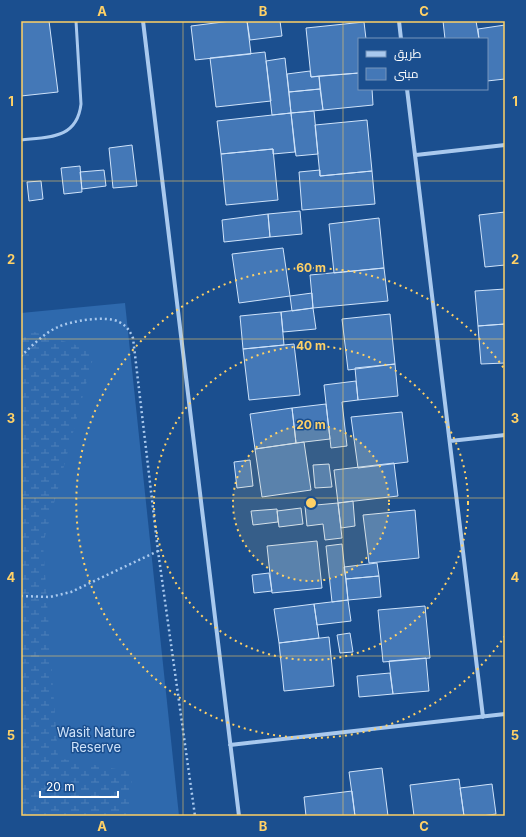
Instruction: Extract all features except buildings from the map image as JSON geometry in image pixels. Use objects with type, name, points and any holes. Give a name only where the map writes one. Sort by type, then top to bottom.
[{"type":"street","points":[[143,21],[239,816]]},
{"type":"street","points":[[399,21],[401,38]]},
{"type":"street","points":[[408,90],[483,717]]},
{"type":"street","points":[[416,155],[505,145]]},
{"type":"street","points":[[450,441],[505,435]]},
{"type":"street","points":[[230,745],[505,714]]},
{"type":"lane","points":[[21,140],[63,134],[70,129],[80,113],[81,104],[76,21]]},
{"type":"path","points":[[21,356],[48,333],[57,327],[68,323],[108,318],[119,321],[129,329],[133,338],[158,551],[195,816]]},
{"type":"path","points":[[21,596],[50,597],[71,592],[158,551]]},
{"type":"green space","name":"Wasit Nature Reserve","points":[[125,303],[179,816],[21,816],[21,313]]},
{"type":"green space","points":[[28,330],[95,351],[43,544],[58,758],[132,772],[130,816],[21,816],[21,331]]}]
